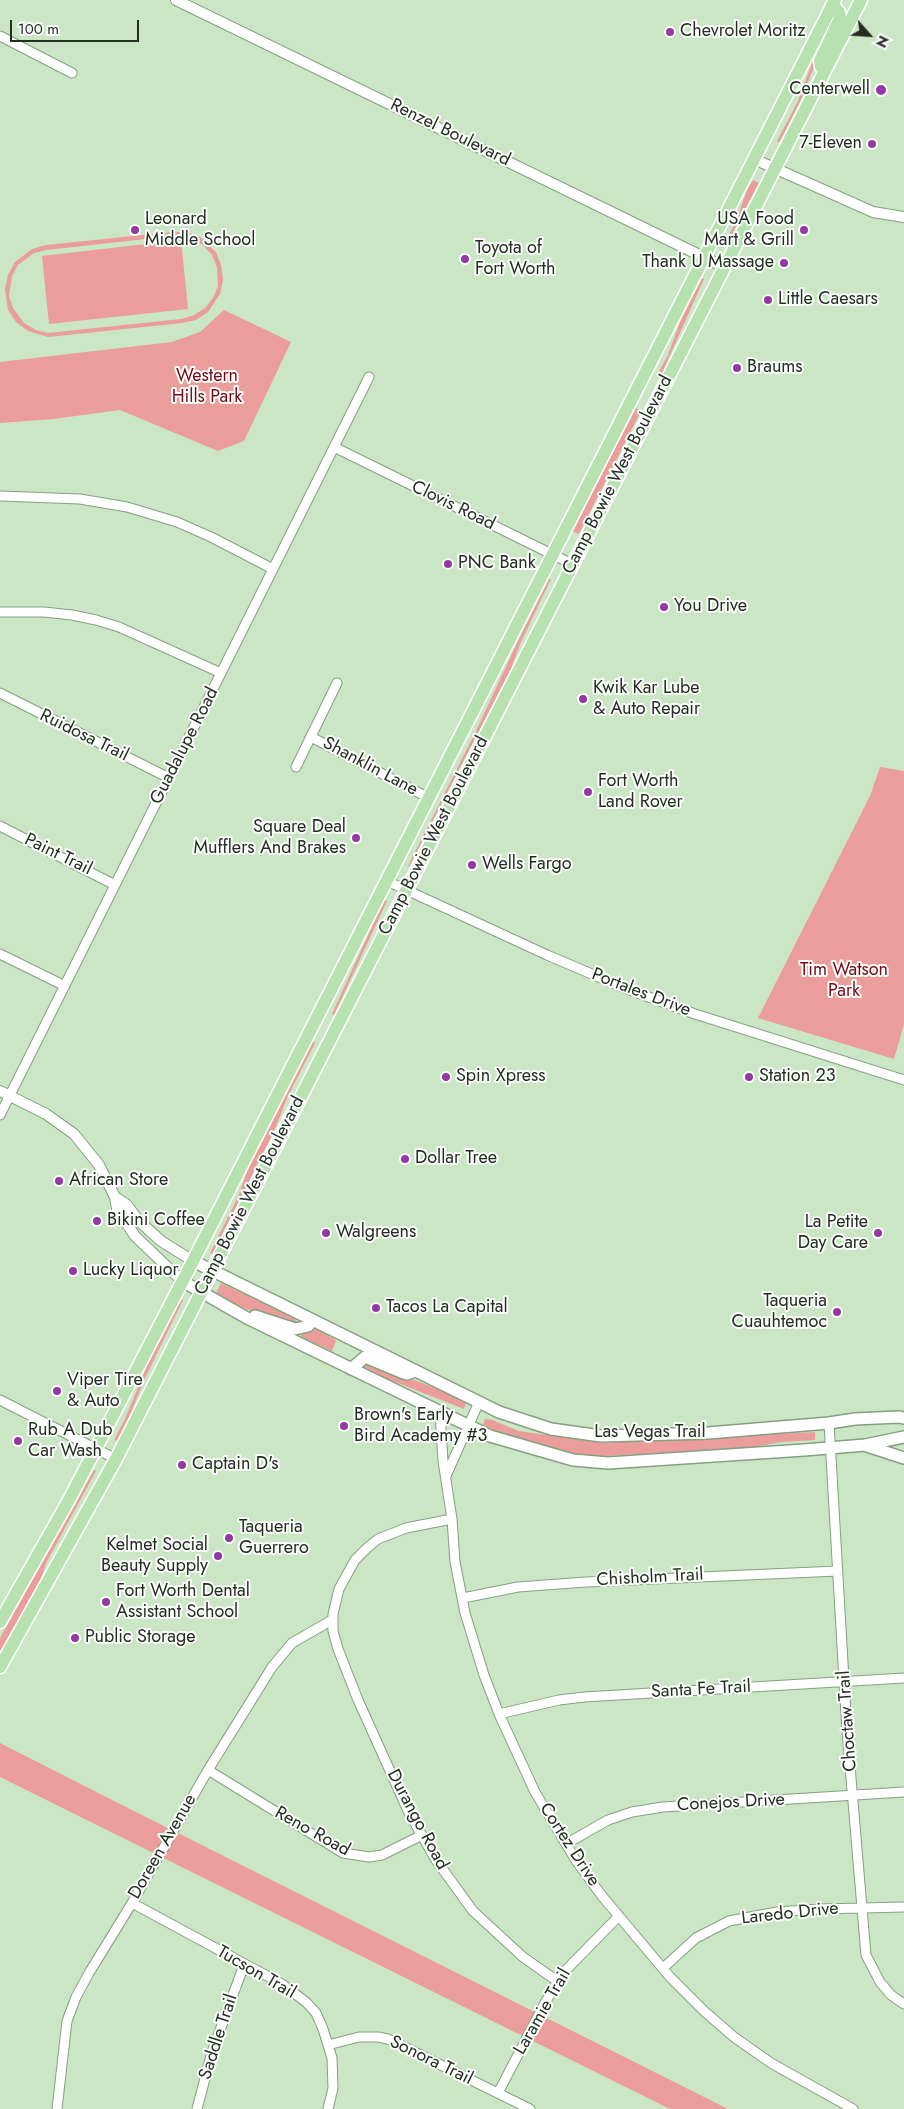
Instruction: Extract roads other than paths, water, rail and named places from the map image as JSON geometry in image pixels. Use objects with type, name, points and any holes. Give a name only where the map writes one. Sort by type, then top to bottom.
[{"type":"main road","name":"Camp Bowie West Boulevard","points":[[0,1668],[116,1459],[861,0]]},
{"type":"main road","name":"Camp Bowie West Boulevard","points":[[0,1622],[96,1449],[193,1261],[834,2]]},
{"type":"main road","points":[[823,74],[820,61],[840,18],[834,2]]},
{"type":"main road","points":[[642,378],[662,388]]},
{"type":"main road","points":[[312,1026],[332,1036]]},
{"type":"main road","name":"Las Vegas Trail","points":[[193,1261],[499,1412],[551,1429],[601,1436],[708,1433],[829,1424],[855,1419],[904,1418]]},
{"type":"main road","name":"Las Vegas Trail","points":[[182,1281],[247,1318],[467,1425],[504,1441],[573,1460],[608,1463],[865,1445]]},
{"type":"main road","points":[[247,1318],[259,1317],[295,1329],[308,1326],[313,1320]]},
{"type":"main road","points":[[352,1369],[365,1357],[407,1374],[417,1371]]},
{"type":"main road","points":[[865,1445],[904,1437]]},
{"type":"main road","points":[[865,1445],[904,1458]]},
{"type":"street","name":"Renzel Boulevard","points":[[176,0],[724,267]]},
{"type":"street","points":[[0,36],[72,73]]},
{"type":"street","points":[[754,159],[873,212],[904,218]]},
{"type":"street","name":"Guadalupe Road","points":[[0,1115],[369,377]]},
{"type":"street","name":"Clovis Road","points":[[334,447],[572,564]]},
{"type":"street","points":[[0,496],[80,499],[127,507],[177,522],[273,569]]},
{"type":"street","points":[[0,612],[44,612],[96,620],[119,627],[221,673]]},
{"type":"street","points":[[296,767],[337,683]]},
{"type":"street","name":"Ruidosa Trail","points":[[0,692],[169,778]]},
{"type":"street","name":"Shanklin Lane","points":[[311,737],[429,798]]},
{"type":"street","name":"Paint Trail","points":[[0,826],[115,885]]},
{"type":"street","name":"Portales Drive","points":[[386,881],[538,951],[627,989],[694,1014],[904,1080]]},
{"type":"street","points":[[0,954],[65,986]]},
{"type":"street","points":[[0,1090],[46,1114],[74,1134],[99,1165],[115,1197],[117,1209],[135,1236],[182,1281]]},
{"type":"street","points":[[115,1197],[127,1205],[138,1220],[160,1241],[193,1261]]},
{"type":"street","points":[[0,1400],[116,1459]]},
{"type":"street","points":[[446,1476],[467,1425],[479,1402]]},
{"type":"street","name":"Cortez Drive","points":[[440,1412],[455,1562],[465,1613],[484,1675],[499,1714],[535,1792],[575,1859],[619,1916],[663,1968],[704,2012],[734,2037],[771,2063],[853,2109]]},
{"type":"street","name":"Choctaw Trail","points":[[829,1424],[852,1795],[866,1955],[871,1968],[880,1982],[904,2004]]},
{"type":"street","points":[[332,1620],[339,1589],[355,1560],[367,1548],[378,1539],[406,1528],[452,1519]]},
{"type":"street","name":"Chisholm Trail","points":[[463,1598],[518,1587],[586,1582],[838,1571]]},
{"type":"street","name":"Doreen Avenue","points":[[57,2109],[67,2021],[88,1973],[132,1903],[208,1770],[262,1682],[280,1656],[292,1643],[304,1634],[332,1620]]},
{"type":"street","name":"Durango Road","points":[[332,1620],[338,1649],[358,1700],[409,1813],[436,1860],[473,1911],[523,1957],[557,1981]]},
{"type":"street","name":"Santa Fe Trail","points":[[499,1714],[559,1700],[584,1697],[904,1678]]},
{"type":"street","name":"Reno Road","points":[[208,1770],[343,1853],[369,1857],[382,1855],[422,1835]]},
{"type":"street","name":"Conejos Drive","points":[[566,1844],[608,1820],[632,1812],[695,1804],[904,1792]]},
{"type":"street","name":"Tucson Trail","points":[[132,1903],[282,1984],[306,2002],[316,2013],[328,2045],[334,2074],[328,2109]]},
{"type":"street","name":"Laredo Drive","points":[[663,1968],[696,1938],[729,1921],[777,1912],[904,1907]]},
{"type":"street","name":"Laramie Trail","points":[[498,2093],[557,1981],[594,1940],[619,1916]]},
{"type":"street","name":"Saddle Trail","points":[[197,2109],[212,2052],[244,1965]]},
{"type":"street","name":"Sonora Trail","points":[[328,2045],[359,2037],[388,2039],[530,2109]]},
{"type":"place","name":"Chevrolet Moritz","points":[[670,32]]},
{"type":"place","name":"Centerwell","points":[[881,90]]},
{"type":"place","name":"7-Eleven","points":[[872,144]]},
{"type":"place","name":"Leonard Middle School","points":[[135,230]]},
{"type":"place","name":"USA Food Mart & Grill","points":[[804,230]]},
{"type":"place","name":"Toyota of Fort Worth","points":[[465,259]]},
{"type":"place","name":"Thank U Massage","points":[[784,263]]},
{"type":"place","name":"Little Caesars","points":[[768,300]]},
{"type":"place","name":"Braums","points":[[737,368]]},
{"type":"place","name":"PNC Bank","points":[[448,564]]},
{"type":"place","name":"You Drive","points":[[664,607]]},
{"type":"place","name":"Kwik Kar Lube & Auto Repair","points":[[583,699]]},
{"type":"place","name":"Fort Worth Land Rover","points":[[588,792]]},
{"type":"place","name":"Square Deal Mufflers And Brakes","points":[[356,838]]},
{"type":"place","name":"Wells Fargo","points":[[472,865]]},
{"type":"place","name":"Spin Xpress","points":[[446,1077]]},
{"type":"place","name":"Station 23","points":[[749,1077]]},
{"type":"place","name":"Dollar Tree","points":[[405,1159]]},
{"type":"place","name":"African Store","points":[[59,1181]]},
{"type":"place","name":"Bikini Coffee","points":[[97,1221]]},
{"type":"place","name":"Walgreens","points":[[326,1233]]},
{"type":"place","name":"La Petite Day Care","points":[[878,1233]]},
{"type":"place","name":"Lucky Liquor","points":[[73,1271]]},
{"type":"place","name":"Tacos La Capital","points":[[376,1308]]},
{"type":"place","name":"Taqueria Cuauhtemoc","points":[[837,1312]]},
{"type":"place","name":"Viper Tire & Auto","points":[[57,1391]]},
{"type":"place","name":"Brown's Early Bird Academy #3","points":[[344,1426]]},
{"type":"place","name":"Rub A Dub Car Wash","points":[[18,1441]]},
{"type":"place","name":"Captain D's","points":[[182,1465]]},
{"type":"place","name":"Taqueria Guerrero","points":[[229,1538]]},
{"type":"place","name":"Kelmet Social Beauty Supply","points":[[218,1556]]},
{"type":"place","name":"Fort Worth Dental Assistant School","points":[[106,1602]]},
{"type":"place","name":"Public Storage","points":[[75,1638]]},
{"type":"park label","name":"Western Hills Park","points":[[207,387]]},
{"type":"park label","name":"Tim Watson Park","points":[[844,981]]}]
